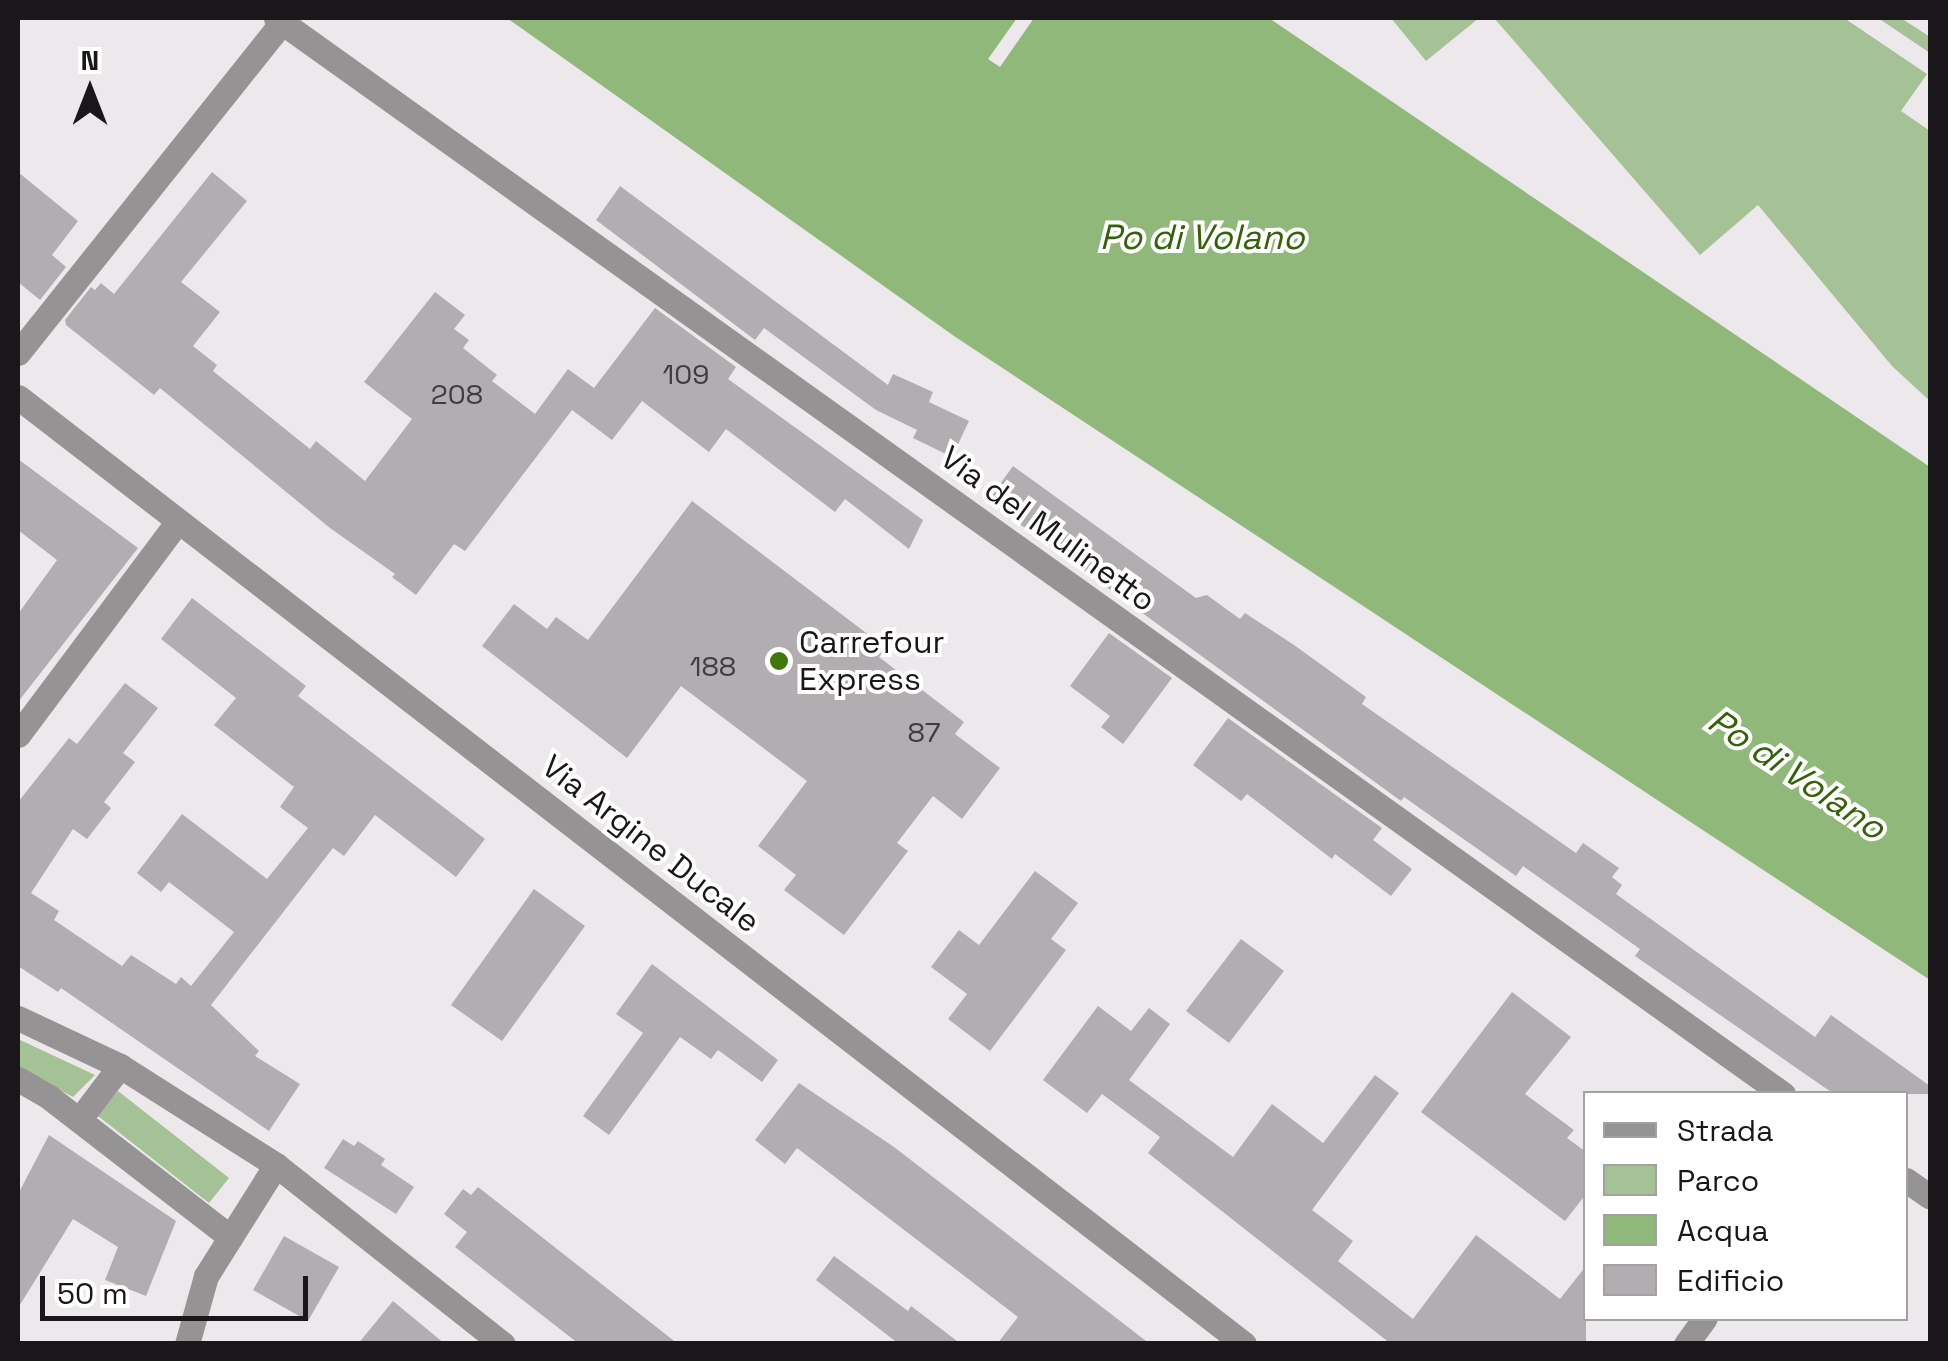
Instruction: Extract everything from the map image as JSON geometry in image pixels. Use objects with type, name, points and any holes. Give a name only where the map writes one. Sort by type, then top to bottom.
[{"type":"street","points":[[18,354],[279,20]]},
{"type":"street","name":"Via del Mulinetto","points":[[279,20],[1779,1091]]},
{"type":"street","name":"Via Argine Ducale","points":[[18,397],[1244,1344]]},
{"type":"street","points":[[18,734],[178,520]]},
{"type":"street","points":[[18,1018],[120,1066],[276,1165],[502,1344]]},
{"type":"street","points":[[79,1120],[120,1066]]},
{"type":"street","points":[[18,1079],[79,1120],[230,1236]]},
{"type":"street","points":[[187,1344],[206,1276],[276,1165]]},
{"type":"street","points":[[1908,1182],[1930,1198]]},
{"type":"street","points":[[1686,1344],[1703,1321]]},
{"type":"green space","points":[[1391,18],[1479,18],[1426,61]]},
{"type":"green space","points":[[1494,18],[1844,18],[1927,74],[1901,111],[1930,131],[1930,401],[1892,366],[1758,205],[1700,255]]},
{"type":"green space","points":[[1878,18],[1901,18],[1930,37],[1930,53]]},
{"type":"green space","points":[[18,1039],[95,1075],[73,1097],[18,1067]]},
{"type":"green space","points":[[118,1091],[229,1178],[209,1203],[98,1116]]},
{"type":"water","name":"Po di Volano","points":[[507,18],[1269,18],[1930,467],[1930,980],[954,336]]},
{"type":"pier","points":[[1017,18],[1034,18],[1000,67],[988,59]]},
{"type":"building","points":[[18,172],[78,221],[52,255],[66,267],[40,300],[18,282]]},
{"type":"building","points":[[212,172],[247,201],[181,282],[220,312],[193,346],[217,365],[213,371],[310,449],[316,441],[365,481],[412,419],[364,382],[435,292],[465,315],[454,329],[469,340],[463,348],[497,375],[492,381],[535,414],[568,369],[594,388],[655,308],[736,367],[728,379],[923,520],[909,549],[845,499],[835,512],[726,429],[709,452],[642,401],[612,440],[572,410],[465,551],[454,544],[416,595],[392,577],[395,574],[330,528],[160,388],[154,395],[66,325],[65,320],[91,287],[95,290],[101,283],[114,294]]},
{"type":"building","points":[[620,186],[888,385],[893,374],[933,392],[929,402],[969,421],[952,457],[913,438],[917,430],[876,410],[764,328],[755,340],[596,220]]},
{"type":"building","points":[[18,459],[138,548],[18,702],[18,614],[57,560],[18,530]]},
{"type":"building","points":[[1013,466],[1196,598],[1207,595],[1240,619],[1245,613],[1294,645],[1366,697],[1362,704],[1576,853],[1583,843],[1619,868],[1612,877],[1622,885],[1616,894],[1815,1037],[1831,1015],[1930,1086],[1930,1094],[1830,1091],[1635,956],[1640,949],[1523,866],[1516,876],[1404,797],[1401,801],[988,501]]},
{"type":"building","points":[[692,501],[886,648],[879,657],[964,722],[955,734],[1000,768],[962,819],[933,796],[897,843],[908,851],[844,935],[784,890],[796,875],[758,846],[807,781],[681,686],[627,758],[482,646],[514,604],[547,629],[556,617],[588,640]]},
{"type":"building","points":[[192,598],[306,686],[298,696],[485,839],[456,877],[375,815],[344,856],[333,848],[211,1005],[259,1051],[255,1056],[300,1084],[269,1131],[61,988],[58,992],[18,966],[18,802],[69,738],[77,744],[125,683],[158,708],[123,753],[135,762],[104,802],[111,808],[87,839],[73,829],[31,893],[59,911],[54,920],[122,966],[131,955],[176,984],[181,977],[191,986],[234,932],[169,882],[161,892],[137,873],[182,814],[267,879],[308,828],[280,807],[294,787],[214,725],[236,698],[161,639]]},
{"type":"building","points":[[1109,633],[1172,678],[1123,744],[1101,727],[1110,716],[1070,686]]},
{"type":"building","points":[[1228,718],[1382,828],[1373,840],[1412,869],[1391,896],[1335,854],[1332,859],[1247,794],[1241,801],[1193,765]]},
{"type":"building","points":[[1035,871],[1078,903],[1051,939],[1066,950],[990,1051],[948,1019],[967,994],[931,967],[959,930],[979,945]]},
{"type":"building","points":[[534,889],[585,926],[502,1041],[451,1005]]},
{"type":"building","points":[[1241,939],[1284,971],[1229,1043],[1186,1011]]},
{"type":"building","points":[[652,964],[778,1060],[762,1082],[718,1050],[711,1059],[680,1037],[609,1135],[583,1116],[643,1033],[616,1014]]},
{"type":"building","points":[[1512,992],[1571,1037],[1525,1094],[1574,1130],[1567,1138],[1583,1150],[1583,1198],[1565,1221],[1421,1112]]},
{"type":"building","points":[[1098,1006],[1131,1031],[1149,1008],[1170,1024],[1129,1080],[1233,1157],[1272,1104],[1323,1143],[1375,1075],[1399,1093],[1312,1210],[1353,1241],[1338,1261],[1413,1319],[1476,1235],[1560,1299],[1583,1270],[1586,1344],[1391,1344],[1148,1153],[1160,1137],[1102,1094],[1087,1113],[1043,1080]]},
{"type":"building","points":[[799,1083],[894,1147],[1150,1344],[997,1344],[1018,1317],[797,1148],[785,1164],[755,1140]]},
{"type":"building","points":[[49,1135],[176,1221],[146,1296],[105,1280],[118,1247],[73,1219],[18,1308],[18,1194]]},
{"type":"building","points":[[343,1139],[354,1146],[358,1141],[385,1159],[381,1165],[414,1187],[396,1214],[324,1168]]},
{"type":"building","points":[[478,1187],[678,1344],[579,1344],[455,1247],[467,1232],[444,1214],[463,1189],[471,1195]]},
{"type":"building","points":[[284,1236],[339,1267],[308,1321],[253,1290]]},
{"type":"building","points":[[834,1256],[908,1311],[911,1306],[961,1344],[899,1344],[816,1280]]},
{"type":"building","points":[[393,1301],[445,1344],[358,1344]]},
{"type":"place","name":"Carrefour Express","points":[[779,661]]}]
